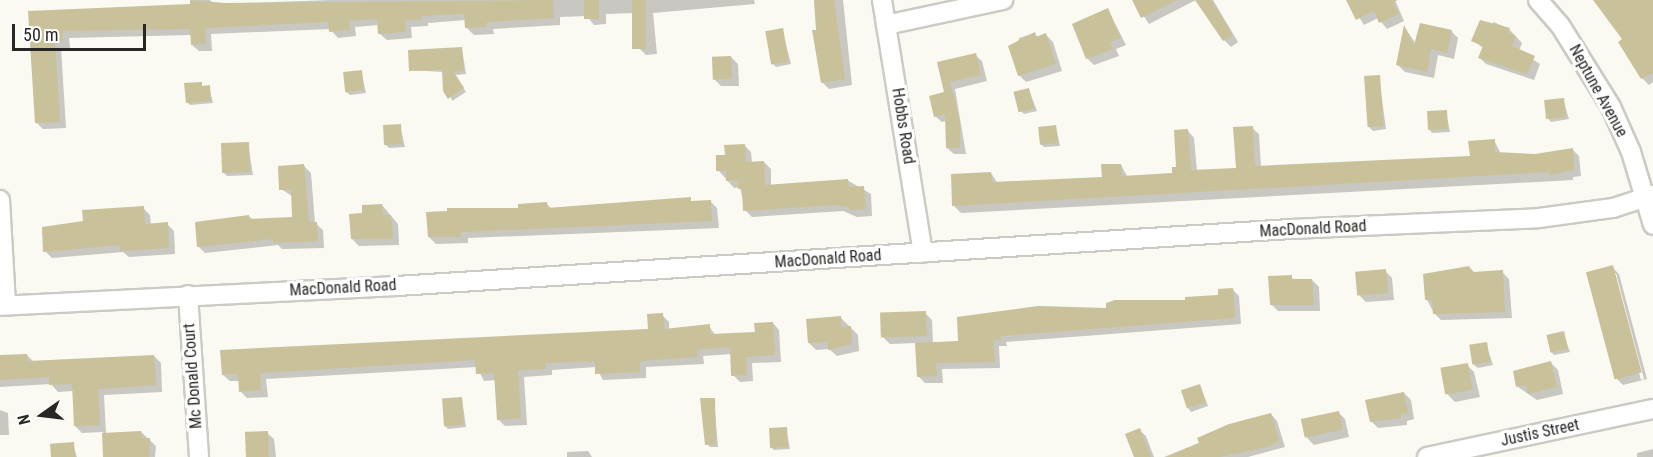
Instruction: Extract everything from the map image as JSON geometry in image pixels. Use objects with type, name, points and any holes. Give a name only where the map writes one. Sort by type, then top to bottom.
[{"type":"street","name":"Hobbs Road","points":[[882,0],[923,253]]},
{"type":"street","points":[[886,25],[1003,0]]},
{"type":"street","name":"Neptune Avenue","points":[[1538,0],[1566,33],[1611,107],[1650,196],[1653,225]]},
{"type":"street","name":"MacDonald Road","points":[[3,305],[1576,215],[1650,196]]},
{"type":"street","points":[[0,200],[3,305]]},
{"type":"street","name":"Mc Donald Court","points":[[188,295],[199,457]]},
{"type":"street","name":"Justis Street","points":[[1428,457],[1653,409]]},
{"type":"building","points":[[190,0],[225,3],[553,0],[554,18],[487,22],[487,27],[465,28],[464,14],[421,16],[422,19],[405,21],[406,32],[378,34],[377,19],[349,21],[350,30],[329,32],[328,22],[205,28],[206,44],[191,45],[190,29],[63,31],[63,41],[55,42],[60,122],[35,123],[28,11],[190,4]]},
{"type":"building","points":[[584,0],[599,0],[599,19],[584,19]]},
{"type":"building","points":[[632,0],[646,0],[646,49],[632,49]]},
{"type":"building","points":[[814,0],[834,0],[845,79],[821,83],[812,30],[816,30]]},
{"type":"building","points":[[1132,0],[1177,0],[1141,18]]},
{"type":"building","points":[[1195,0],[1211,0],[1233,35],[1223,41]]},
{"type":"building","points":[[1346,0],[1398,0],[1393,2],[1399,14],[1379,23],[1374,11],[1356,20]]},
{"type":"building","points":[[1593,0],[1653,0],[1653,73],[1641,79],[1618,42],[1622,39]]},
{"type":"building","points":[[1108,8],[1121,38],[1110,42],[1113,49],[1086,59],[1072,24]]},
{"type":"building","points":[[1480,20],[1510,28],[1508,32],[1516,36],[1512,46],[1535,56],[1527,74],[1478,58],[1483,46],[1471,41]]},
{"type":"building","points":[[1420,23],[1452,30],[1447,53],[1431,49],[1427,72],[1396,65],[1404,25],[1414,45]]},
{"type":"building","points":[[783,28],[789,61],[771,65],[765,31]]},
{"type":"building","points":[[1035,32],[1036,37],[1046,33],[1056,64],[1018,76],[1008,46]]},
{"type":"building","points":[[462,47],[464,71],[454,72],[464,88],[448,99],[443,91],[442,70],[409,71],[408,50]]},
{"type":"building","points":[[976,53],[981,75],[950,82],[960,122],[960,148],[946,148],[945,114],[934,117],[929,96],[944,92],[937,62]]},
{"type":"building","points":[[731,56],[732,79],[713,80],[712,57]]},
{"type":"building","points":[[362,70],[364,90],[345,92],[343,72]]},
{"type":"building","points":[[1380,75],[1384,126],[1368,127],[1364,76]]},
{"type":"building","points":[[202,82],[202,86],[210,85],[211,101],[186,103],[184,83]]},
{"type":"building","points":[[1029,88],[1034,108],[1019,112],[1013,92]]},
{"type":"building","points":[[1564,98],[1566,117],[1546,119],[1544,100]]},
{"type":"building","points":[[1447,110],[1448,129],[1428,130],[1427,111]]},
{"type":"building","points":[[401,124],[402,144],[384,145],[383,125]]},
{"type":"building","points":[[1056,125],[1058,143],[1040,145],[1038,127]]},
{"type":"building","points":[[1253,126],[1255,166],[1470,156],[1468,141],[1495,139],[1495,152],[1535,154],[1573,148],[1574,170],[1549,175],[1549,172],[952,206],[951,174],[991,172],[992,182],[1102,177],[1101,164],[1121,164],[1122,176],[1172,173],[1172,167],[1176,167],[1174,130],[1188,129],[1191,170],[1236,168],[1233,127]]},
{"type":"building","points":[[249,142],[250,172],[222,173],[221,143]]},
{"type":"building","points":[[745,144],[746,162],[764,161],[765,185],[848,179],[849,187],[864,186],[866,209],[849,210],[849,207],[835,205],[743,211],[742,189],[738,189],[737,180],[726,181],[726,171],[716,171],[716,155],[725,155],[724,145]]},
{"type":"building","points":[[304,164],[309,222],[317,222],[318,241],[273,243],[273,239],[197,247],[195,222],[249,215],[249,219],[292,217],[291,190],[279,190],[278,166]]},
{"type":"building","points":[[691,197],[691,201],[711,200],[712,221],[461,232],[461,237],[428,237],[426,212],[447,211],[447,208],[518,208],[518,204],[547,202],[547,208]]},
{"type":"building","points":[[382,204],[383,215],[391,215],[393,239],[351,239],[349,214],[362,213],[362,205]]},
{"type":"building","points":[[144,206],[145,224],[168,222],[169,248],[120,251],[120,245],[43,252],[42,227],[83,221],[82,210]]},
{"type":"building","points":[[1613,265],[1642,372],[1615,379],[1586,272]]},
{"type":"building","points":[[1469,266],[1473,272],[1503,270],[1505,312],[1433,314],[1432,300],[1425,300],[1423,274]]},
{"type":"building","points":[[1386,269],[1388,293],[1357,296],[1355,272]]},
{"type":"building","points":[[1292,275],[1292,279],[1312,279],[1314,305],[1270,305],[1268,276]]},
{"type":"building","points":[[1233,288],[1235,318],[1000,336],[1001,340],[993,340],[995,362],[936,363],[937,376],[917,377],[915,343],[958,341],[957,317],[1038,306],[1106,308],[1106,303],[1115,300],[1185,300],[1185,297],[1218,295],[1218,289]]},
{"type":"building","points":[[926,311],[927,336],[881,338],[880,313]]},
{"type":"building","points":[[663,313],[664,329],[710,324],[710,334],[755,332],[754,323],[773,322],[775,355],[746,357],[747,375],[731,376],[730,347],[697,350],[698,357],[640,361],[640,372],[595,374],[595,361],[546,363],[546,369],[518,370],[521,418],[497,420],[494,373],[476,374],[475,360],[260,373],[261,390],[239,392],[238,374],[222,375],[220,350],[648,329],[647,314]]},
{"type":"building","points":[[841,316],[841,327],[851,326],[852,344],[828,350],[828,342],[808,343],[806,319]]},
{"type":"building","points":[[1564,331],[1568,349],[1551,353],[1546,335]]},
{"type":"building","points":[[1487,342],[1490,362],[1472,365],[1469,345]]},
{"type":"building","points":[[27,354],[28,361],[154,355],[156,385],[98,389],[100,425],[74,426],[72,384],[49,385],[49,377],[0,380],[0,355]]},
{"type":"building","points":[[1551,361],[1557,387],[1528,394],[1526,385],[1516,387],[1513,371]]},
{"type":"building","points":[[1468,363],[1473,390],[1445,394],[1440,368]]},
{"type":"building","points":[[1200,384],[1206,402],[1187,408],[1181,390]]},
{"type":"building","points":[[1404,392],[1408,413],[1401,414],[1401,418],[1370,422],[1365,400]]},
{"type":"building","points":[[462,397],[464,425],[444,426],[442,398]]},
{"type":"building","points":[[700,398],[715,398],[716,444],[705,445]]},
{"type":"building","points":[[1339,411],[1343,430],[1305,438],[1301,419]]},
{"type":"building","points":[[1271,413],[1279,440],[1271,446],[1219,457],[1167,457],[1199,443],[1197,438],[1229,424]]},
{"type":"building","points":[[787,427],[788,447],[770,448],[769,428]]},
{"type":"building","points":[[1140,428],[1151,457],[1134,457],[1125,434]]},
{"type":"building","points":[[141,431],[142,438],[150,438],[149,457],[103,457],[102,433]]},
{"type":"building","points":[[268,431],[269,457],[246,457],[245,432]]},
{"type":"building","points":[[74,442],[75,457],[51,457],[50,444]]}]
